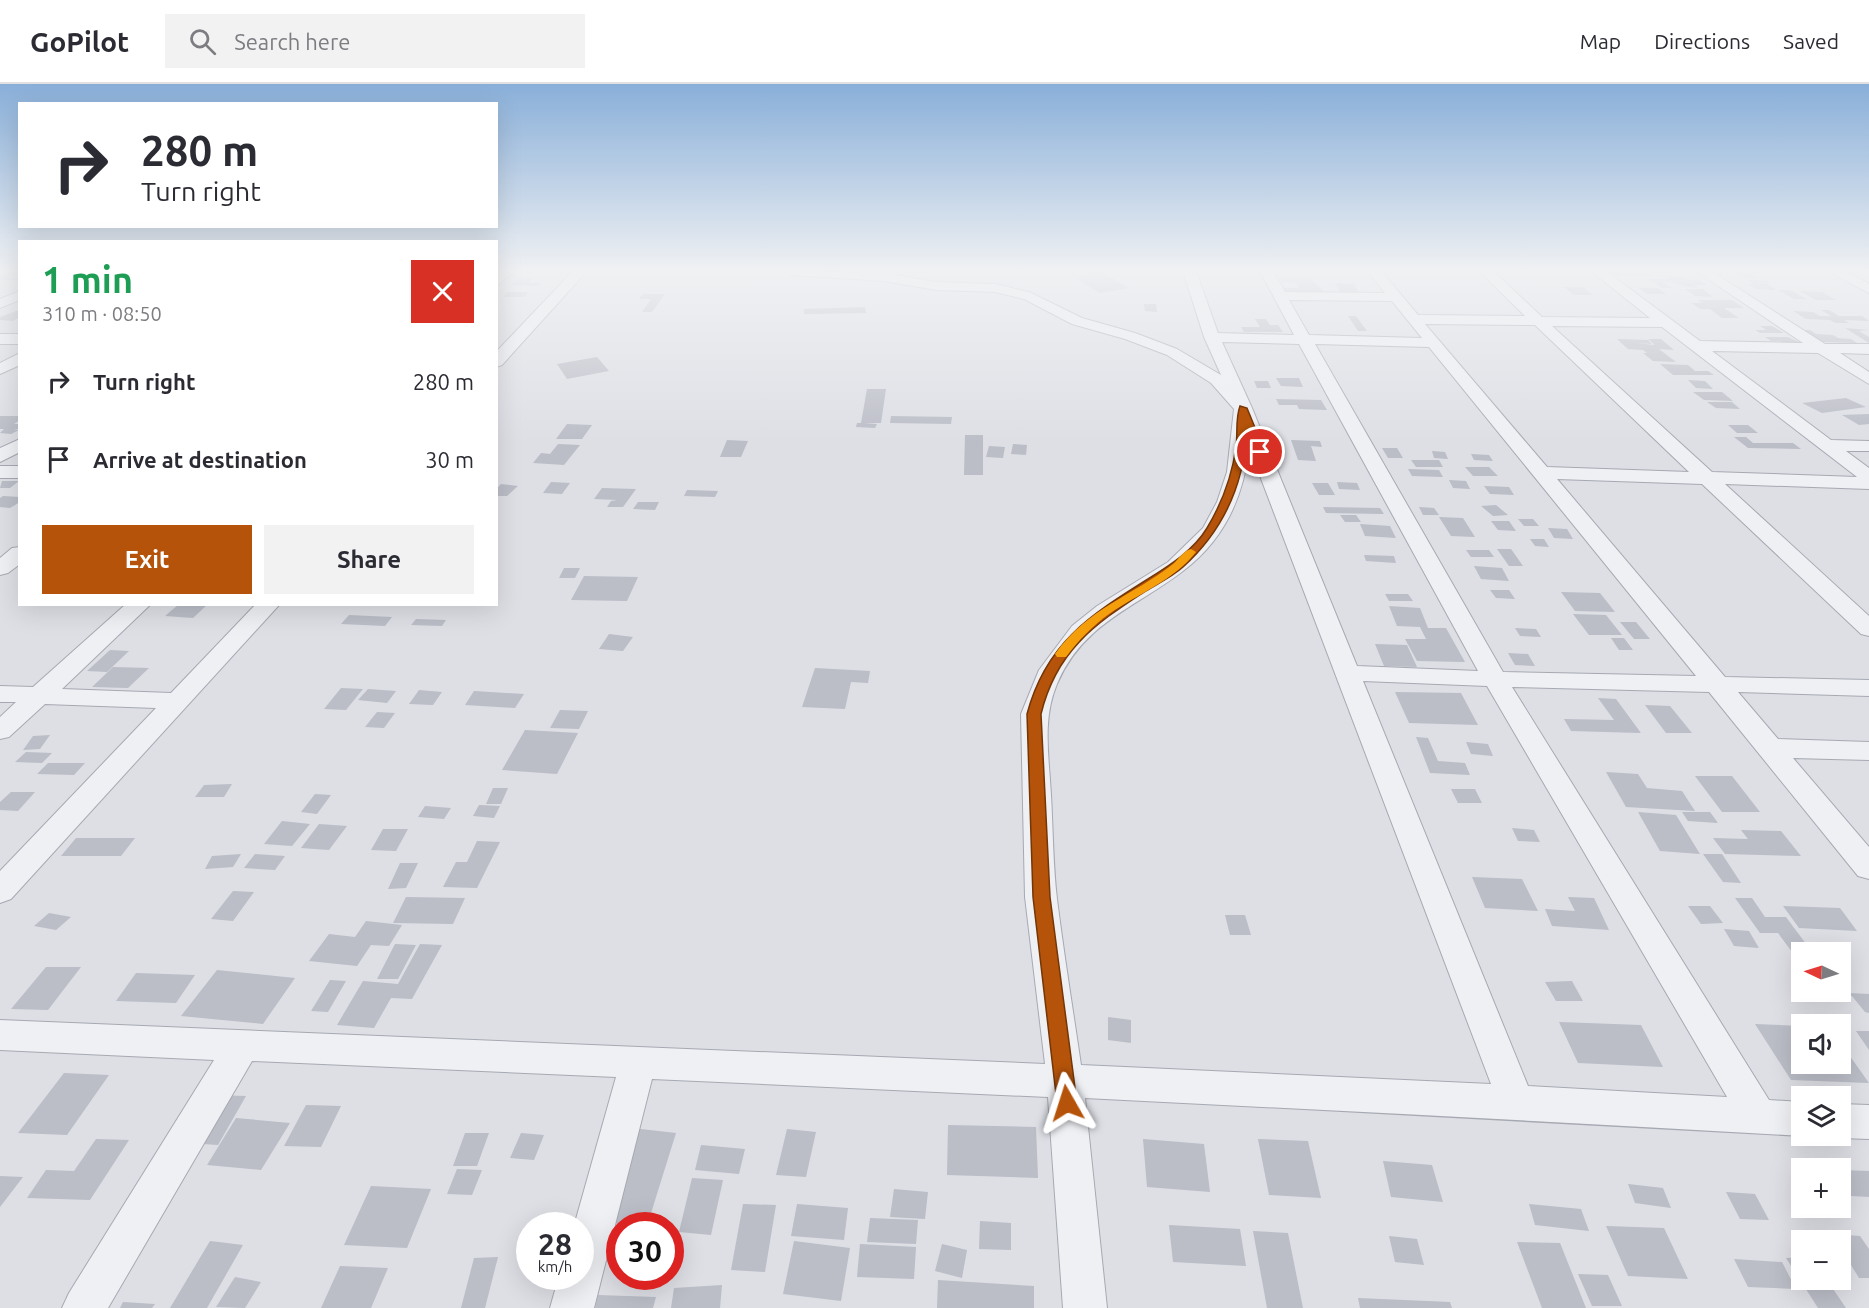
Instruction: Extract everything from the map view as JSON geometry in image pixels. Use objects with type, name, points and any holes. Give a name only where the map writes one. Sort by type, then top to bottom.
[{"type":"street","points":[[503,347],[522,328]]},
{"type":"street","points":[[1085,1308],[1065,1081],[1041,897],[1034,714],[1040,691],[1053,665],[1079,632],[1105,612],[1177,566],[1211,532],[1235,480],[1241,445],[1243,408],[1217,380],[1172,352],[1102,328]]},
{"type":"street","points":[[1209,328],[1243,408],[1516,1102]]},
{"type":"street","points":[[1299,328],[1495,680],[1759,1117]]},
{"type":"street","points":[[1421,328],[1869,868]]},
{"type":"street","points":[[1546,328],[1869,629]]},
{"type":"street","points":[[1673,328],[1869,477]]},
{"type":"street","points":[[1790,328],[1869,379]]},
{"type":"street","points":[[1212,337],[1433,343]]},
{"type":"street","points":[[0,339],[18,339]]},
{"type":"street","points":[[1696,346],[1869,349]]},
{"type":"street","points":[[0,369],[18,359]]},
{"type":"street","points":[[0,456],[18,445]]},
{"type":"street","points":[[1825,445],[1869,446]]},
{"type":"street","points":[[0,472],[18,472]]},
{"type":"street","points":[[1541,473],[1869,483]]},
{"type":"street","points":[[0,568],[18,554]]},
{"type":"street","points":[[0,731],[138,606]]},
{"type":"street","points":[[0,891],[267,606]]},
{"type":"street","points":[[1347,673],[1495,680],[1869,688]]},
{"type":"street","points":[[0,694],[179,701]]},
{"type":"street","points":[[1769,748],[1869,751]]},
{"type":"street","points":[[0,1035],[1516,1102],[1791,1118]]},
{"type":"street","points":[[84,1308],[242,1046]]},
{"type":"street","points":[[572,1308],[638,1063]]},
{"type":"street","points":[[1851,1121],[1869,1122]]},
{"type":"building","points":[[1242,328],[1280,328],[1283,332],[1244,332]]},
{"type":"building","points":[[1356,328],[1365,328],[1367,331],[1358,331]]},
{"type":"building","points":[[1763,328],[1776,328],[1784,333],[1760,333],[1755,330],[1766,330]]},
{"type":"building","points":[[1845,328],[1869,330],[1859,331],[1869,337],[1869,343]]},
{"type":"building","points":[[1801,330],[1851,339],[1857,343],[1818,342]]},
{"type":"building","points":[[1765,337],[1788,337],[1810,347],[1790,347],[1780,341],[1771,341]]},
{"type":"building","points":[[1617,339],[1648,340],[1652,344],[1636,343],[1655,345],[1648,339],[1661,339],[1674,350],[1659,349],[1676,362],[1653,361],[1643,353],[1647,353],[1643,350],[1628,349]]},
{"type":"building","points":[[597,357],[609,371],[567,379],[557,364]]},
{"type":"building","points":[[1660,364],[1688,365],[1695,371],[1708,371],[1714,375],[1673,375]]},
{"type":"building","points":[[1276,378],[1299,378],[1303,387],[1281,386]]},
{"type":"building","points":[[1688,380],[1705,381],[1713,389],[1696,388]]},
{"type":"building","points":[[1254,381],[1268,381],[1271,388],[1257,388]]},
{"type":"building","points":[[867,389],[886,389],[881,423],[864,423],[877,424],[875,428],[856,427],[857,423],[861,423]]},
{"type":"building","points":[[1693,392],[1722,392],[1733,401],[1704,400]]},
{"type":"building","points":[[1846,398],[1866,407],[1822,413],[1802,403]]},
{"type":"building","points":[[1276,399],[1321,400],[1327,410],[1299,409],[1297,405],[1279,405]]},
{"type":"building","points":[[1707,402],[1732,402],[1740,409],[1716,408]]},
{"type":"building","points":[[1869,414],[1869,424],[1859,425],[1842,415]]},
{"type":"building","points":[[0,416],[18,416],[18,421],[14,424],[18,424],[18,429],[13,429],[18,430],[11,434],[0,433],[4,429],[0,429]]},
{"type":"building","points":[[891,416],[952,417],[951,424],[890,423]]},
{"type":"building","points":[[567,424],[592,425],[582,439],[556,439]]},
{"type":"building","points":[[1728,425],[1748,425],[1758,433],[1737,433]]},
{"type":"building","points":[[965,435],[983,435],[983,475],[964,475]]},
{"type":"building","points":[[1734,437],[1746,437],[1753,443],[1793,443],[1801,449],[1748,448]]},
{"type":"building","points":[[727,440],[748,441],[741,457],[720,457]]},
{"type":"building","points":[[1291,440],[1320,441],[1322,447],[1311,446],[1316,461],[1298,460]]},
{"type":"building","points":[[558,444],[580,445],[564,465],[533,463],[541,453],[550,454]]},
{"type":"building","points":[[1013,444],[1027,445],[1026,455],[1011,454]]},
{"type":"building","points":[[989,446],[1005,447],[1003,458],[986,457]]},
{"type":"building","points":[[1382,448],[1397,448],[1403,458],[1388,458]]},
{"type":"building","points":[[1432,451],[1445,452],[1448,459],[1434,458]]},
{"type":"building","points":[[1471,454],[1489,455],[1493,461],[1474,460]]},
{"type":"building","points":[[1411,460],[1439,460],[1443,467],[1416,467]]},
{"type":"building","points":[[1465,467],[1489,467],[1498,476],[1473,476]]},
{"type":"building","points":[[1408,469],[1439,470],[1443,477],[1412,476]]},
{"type":"building","points":[[1449,480],[1466,481],[1470,489],[1453,488]]},
{"type":"building","points":[[2,481],[18,481],[10,488],[0,488]]},
{"type":"building","points":[[551,482],[570,483],[562,494],[543,493]]},
{"type":"building","points":[[1337,482],[1357,483],[1360,490],[1339,489]]},
{"type":"building","points":[[1312,483],[1328,483],[1335,495],[1319,495]]},
{"type":"building","points":[[501,484],[518,486],[507,496],[498,496],[498,487]]},
{"type":"building","points":[[1484,486],[1509,487],[1514,495],[1490,494]]},
{"type":"building","points":[[602,488],[636,489],[623,507],[607,507],[611,501],[617,500],[594,499]]},
{"type":"building","points":[[687,490],[718,491],[715,497],[684,496]]},
{"type":"building","points":[[3,496],[18,497],[18,503],[10,508],[0,507],[0,498]]},
{"type":"building","points":[[638,502],[659,502],[655,510],[633,509]]},
{"type":"building","points":[[1496,505],[1508,515],[1493,516],[1481,506]]},
{"type":"building","points":[[1323,507],[1380,508],[1384,514],[1326,513]]},
{"type":"building","points":[[1419,507],[1434,508],[1439,515],[1423,515]]},
{"type":"building","points":[[1340,515],[1356,515],[1361,522],[1345,522]]},
{"type":"building","points":[[1439,517],[1463,518],[1475,537],[1451,536]]},
{"type":"building","points":[[1518,519],[1533,519],[1539,526],[1524,526]]},
{"type":"building","points":[[1491,521],[1509,521],[1516,531],[1498,530]]},
{"type":"building","points":[[1360,524],[1390,526],[1396,538],[1365,536]]},
{"type":"building","points":[[1548,528],[1567,529],[1573,539],[1554,538]]},
{"type":"building","points":[[1530,539],[1544,539],[1549,547],[1535,546]]},
{"type":"building","points":[[1497,549],[1511,549],[1523,566],[1509,566]]},
{"type":"building","points":[[1466,550],[1489,550],[1494,557],[1471,557]]},
{"type":"building","points":[[1364,555],[1394,556],[1396,563],[1366,561]]},
{"type":"building","points":[[1474,566],[1502,568],[1509,581],[1481,579]]},
{"type":"building","points":[[564,568],[580,568],[575,578],[559,578]]},
{"type":"building","points":[[584,576],[638,577],[627,601],[571,600]]},
{"type":"building","points":[[1490,590],[1509,590],[1515,599],[1496,598]]},
{"type":"building","points":[[1561,592],[1600,593],[1615,612],[1575,611]]},
{"type":"building","points":[[1385,594],[1408,594],[1413,601],[1389,601]]},
{"type":"building","points":[[177,606],[206,606],[193,618],[165,616]]},
{"type":"building","points":[[1389,606],[1420,608],[1428,628],[1446,628],[1465,662],[1417,661],[1405,639],[1426,639],[1420,627],[1397,626]]},
{"type":"building","points":[[1573,614],[1606,615],[1622,635],[1589,635]]},
{"type":"building","points":[[349,615],[392,617],[385,626],[341,624]]},
{"type":"building","points":[[416,619],[446,620],[442,626],[411,625]]},
{"type":"building","points":[[1620,622],[1636,622],[1650,639],[1634,639]]},
{"type":"building","points":[[1515,628],[1536,629],[1541,637],[1520,636]]},
{"type":"building","points":[[609,634],[633,637],[623,651],[599,649]]},
{"type":"building","points":[[1611,638],[1624,638],[1633,650],[1619,650]]},
{"type":"building","points":[[1375,644],[1407,645],[1417,667],[1384,666]]},
{"type":"building","points":[[110,650],[129,651],[107,672],[87,671]]},
{"type":"building","points":[[1508,653],[1528,654],[1535,666],[1515,665]]},
{"type":"building","points":[[113,667],[149,668],[128,688],[92,687]]},
{"type":"building","points":[[815,668],[870,671],[868,683],[851,682],[845,709],[802,707]]},
{"type":"building","points":[[341,688],[363,689],[346,710],[324,709]]},
{"type":"building","points":[[368,689],[396,691],[387,703],[358,700]]},
{"type":"building","points":[[419,690],[442,692],[433,705],[409,704]]},
{"type":"building","points":[[474,691],[524,694],[515,708],[465,705]]},
{"type":"building","points":[[1395,692],[1461,693],[1478,725],[1409,723]]},
{"type":"building","points":[[1598,698],[1616,699],[1641,733],[1571,731],[1564,719],[1614,720]]},
{"type":"building","points":[[1645,705],[1670,706],[1692,733],[1666,733]]},
{"type":"building","points":[[560,710],[588,711],[579,729],[550,728]]},
{"type":"building","points":[[377,712],[395,713],[384,728],[365,727]]},
{"type":"building","points":[[525,730],[578,733],[557,774],[502,770]]},
{"type":"building","points":[[50,735],[40,749],[23,750],[33,736]]},
{"type":"building","points":[[1416,737],[1428,738],[1438,761],[1465,763],[1470,775],[1430,773]]},
{"type":"building","points":[[1466,742],[1488,744],[1493,756],[1471,754]]},
{"type":"building","points":[[26,752],[52,753],[42,763],[15,762]]},
{"type":"building","points":[[48,763],[85,763],[74,775],[37,774]]},
{"type":"building","points":[[1606,772],[1638,774],[1647,788],[1682,791],[1695,811],[1626,807]]},
{"type":"building","points":[[1695,776],[1732,776],[1760,812],[1722,812]]},
{"type":"building","points":[[232,784],[224,797],[195,797],[204,785]]},
{"type":"building","points":[[493,788],[508,788],[501,804],[486,804]]},
{"type":"building","points":[[1451,789],[1475,789],[1482,803],[1458,803]]},
{"type":"building","points":[[11,792],[35,792],[18,811],[0,810],[0,802]]},
{"type":"building","points":[[315,794],[331,795],[317,814],[301,812]]},
{"type":"building","points":[[479,805],[500,806],[494,818],[473,816]]},
{"type":"building","points":[[425,806],[451,808],[444,819],[418,817]]},
{"type":"building","points":[[1638,812],[1676,815],[1700,854],[1660,851]]},
{"type":"building","points":[[1682,812],[1710,812],[1718,823],[1688,821]]},
{"type":"building","points":[[282,821],[310,824],[292,846],[264,844]]},
{"type":"building","points":[[319,824],[347,826],[329,850],[301,848]]},
{"type":"building","points":[[1512,828],[1534,830],[1540,842],[1518,841]]},
{"type":"building","points":[[383,829],[408,829],[396,851],[371,850]]},
{"type":"building","points":[[1741,830],[1781,831],[1801,856],[1725,854],[1713,838],[1748,839]]},
{"type":"building","points":[[76,838],[135,838],[121,856],[61,856]]},
{"type":"building","points":[[477,841],[500,842],[477,888],[443,887],[456,862],[467,862]]},
{"type":"building","points":[[241,854],[233,867],[205,869],[212,856]]},
{"type":"building","points":[[255,854],[285,856],[275,870],[244,868]]},
{"type":"building","points":[[1703,854],[1722,854],[1741,883],[1723,882]]},
{"type":"building","points":[[400,863],[418,863],[406,888],[388,889]]},
{"type":"building","points":[[1472,877],[1522,879],[1538,911],[1485,908]]},
{"type":"building","points":[[233,891],[254,892],[233,921],[211,919]]},
{"type":"building","points":[[406,897],[465,898],[453,924],[393,923]]},
{"type":"building","points":[[1568,897],[1594,898],[1609,930],[1552,926],[1545,909],[1575,911]]},
{"type":"building","points":[[1735,898],[1752,898],[1765,917],[1786,917],[1805,942],[1791,942],[1791,951],[1778,933],[1760,933]]},
{"type":"building","points":[[1688,906],[1710,906],[1723,923],[1701,924]]},
{"type":"building","points":[[1783,906],[1840,908],[1857,931],[1799,928]]},
{"type":"building","points":[[49,913],[71,917],[56,930],[34,926]]},
{"type":"building","points":[[1225,915],[1245,915],[1251,935],[1230,935]]},
{"type":"building","points":[[366,921],[402,925],[389,946],[371,945],[357,966],[309,961],[329,934],[355,937]]},
{"type":"building","points":[[1724,929],[1749,931],[1759,948],[1734,946]]},
{"type":"building","points":[[395,944],[416,945],[398,979],[377,979]]},
{"type":"building","points":[[420,944],[442,945],[412,999],[391,998],[374,1028],[337,1025],[363,981],[398,984]]},
{"type":"building","points":[[46,967],[81,967],[48,1010],[11,1009]]},
{"type":"building","points":[[217,970],[295,978],[263,1024],[181,1016]]},
{"type":"building","points":[[136,973],[195,975],[176,1003],[116,1001]]},
{"type":"building","points":[[330,980],[346,981],[328,1012],[311,1011]]},
{"type":"building","points":[[1572,981],[1583,1001],[1556,1001],[1545,982]]},
{"type":"building","points":[[1851,993],[1869,994],[1869,1013],[1865,1012]]},
{"type":"building","points":[[1108,1017],[1131,1020],[1131,1043],[1108,1040]]},
{"type":"building","points":[[1559,1022],[1641,1025],[1663,1067],[1578,1063]]},
{"type":"building","points":[[1755,1024],[1791,1026],[1791,1074],[1851,1074],[1851,1058],[1869,1083],[1791,1080]]},
{"type":"building","points":[[1856,1031],[1869,1031],[1869,1050]]},
{"type":"building","points":[[64,1073],[109,1075],[67,1135],[18,1133]]},
{"type":"building","points":[[215,1095],[246,1096],[218,1145],[187,1143]]},
{"type":"building","points":[[306,1105],[341,1106],[321,1147],[284,1146]]},
{"type":"building","points":[[236,1118],[290,1123],[261,1170],[207,1165]]},
{"type":"building","points":[[948,1125],[1036,1127],[1038,1178],[947,1175]]},
{"type":"building","points":[[623,1127],[676,1133],[651,1212],[606,1212],[606,1222],[594,1221],[592,1212]]},
{"type":"building","points":[[787,1129],[816,1132],[806,1177],[776,1175]]},
{"type":"building","points":[[465,1133],[489,1133],[477,1166],[453,1166]]},
{"type":"building","points":[[521,1133],[544,1135],[534,1160],[510,1158]]},
{"type":"building","points":[[96,1139],[129,1140],[90,1200],[27,1198],[46,1170],[74,1171]]},
{"type":"building","points":[[1143,1139],[1204,1144],[1210,1192],[1147,1187]]},
{"type":"building","points":[[1258,1139],[1308,1141],[1321,1198],[1269,1195]]},
{"type":"building","points":[[701,1145],[745,1149],[739,1174],[695,1170]]},
{"type":"building","points":[[1383,1161],[1432,1165],[1443,1202],[1391,1197]]},
{"type":"building","points":[[457,1169],[482,1170],[472,1195],[447,1194]]},
{"type":"building","points":[[1851,1170],[1869,1171],[1869,1197],[1851,1196]]},
{"type":"building","points":[[0,1176],[23,1177],[0,1207]]},
{"type":"building","points":[[692,1178],[723,1180],[711,1235],[684,1232],[684,1212]]},
{"type":"building","points":[[1628,1184],[1663,1188],[1671,1208],[1635,1203]]},
{"type":"building","points":[[371,1186],[431,1189],[407,1248],[344,1245]]},
{"type":"building","points":[[894,1189],[928,1192],[925,1219],[890,1217]]},
{"type":"building","points":[[1726,1192],[1755,1194],[1769,1220],[1740,1219]]},
{"type":"building","points":[[743,1204],[776,1205],[765,1272],[731,1270]]},
{"type":"building","points":[[797,1204],[848,1208],[844,1240],[791,1236]]},
{"type":"building","points":[[1529,1204],[1581,1209],[1589,1231],[1535,1225]]},
{"type":"building","points":[[870,1218],[918,1220],[916,1244],[867,1242]]},
{"type":"building","points":[[980,1221],[1011,1223],[1011,1250],[979,1249]]},
{"type":"building","points":[[1169,1225],[1240,1229],[1246,1266],[1173,1262]]},
{"type":"building","points":[[1606,1226],[1664,1228],[1688,1279],[1628,1276]]},
{"type":"building","points":[[1253,1231],[1288,1233],[1303,1308],[1267,1308]]},
{"type":"building","points":[[1851,1235],[1860,1236],[1869,1249],[1869,1278],[1859,1278],[1851,1265]]},
{"type":"building","points":[[1389,1236],[1417,1239],[1424,1265],[1395,1262]]},
{"type":"building","points":[[210,1241],[243,1245],[207,1308],[170,1308]]},
{"type":"building","points":[[794,1241],[850,1248],[841,1301],[783,1294]]},
{"type":"building","points":[[1517,1242],[1560,1243],[1586,1308],[1542,1308]]},
{"type":"building","points":[[860,1244],[916,1247],[914,1279],[857,1277]]},
{"type":"building","points":[[942,1244],[967,1250],[962,1278],[935,1271]]},
{"type":"building","points":[[498,1257],[485,1308],[461,1308],[474,1258]]},
{"type":"building","points":[[1734,1259],[1782,1262],[1791,1279],[1791,1289],[1748,1287]]},
{"type":"building","points":[[340,1266],[388,1268],[371,1308],[321,1308]]},
{"type":"building","points":[[1578,1274],[1608,1275],[1622,1306],[1592,1306]]},
{"type":"building","points":[[235,1277],[261,1282],[245,1308],[216,1307]]},
{"type":"building","points":[[938,1280],[1034,1286],[1034,1308],[937,1308]]},
{"type":"building","points":[[722,1285],[720,1308],[671,1308],[674,1290],[684,1290],[684,1287]]},
{"type":"building","points":[[1806,1290],[1834,1290],[1846,1308],[1818,1308]]},
{"type":"building","points":[[598,1295],[656,1297],[653,1308],[595,1308]]},
{"type":"building","points":[[1358,1298],[1450,1302],[1452,1308],[1360,1308]]},
{"type":"building","points":[[123,1302],[155,1304],[152,1308],[120,1308]]},
{"type":"slow traffic","points":[[1062,654],[1079,632],[1105,612],[1177,566],[1191,552]]},
{"type":"route","points":[[1067,1103],[1041,897],[1034,714],[1040,691],[1053,665],[1079,632],[1105,612],[1177,566],[1211,532],[1225,506],[1235,480],[1241,445],[1243,408],[1260,452]]}]
